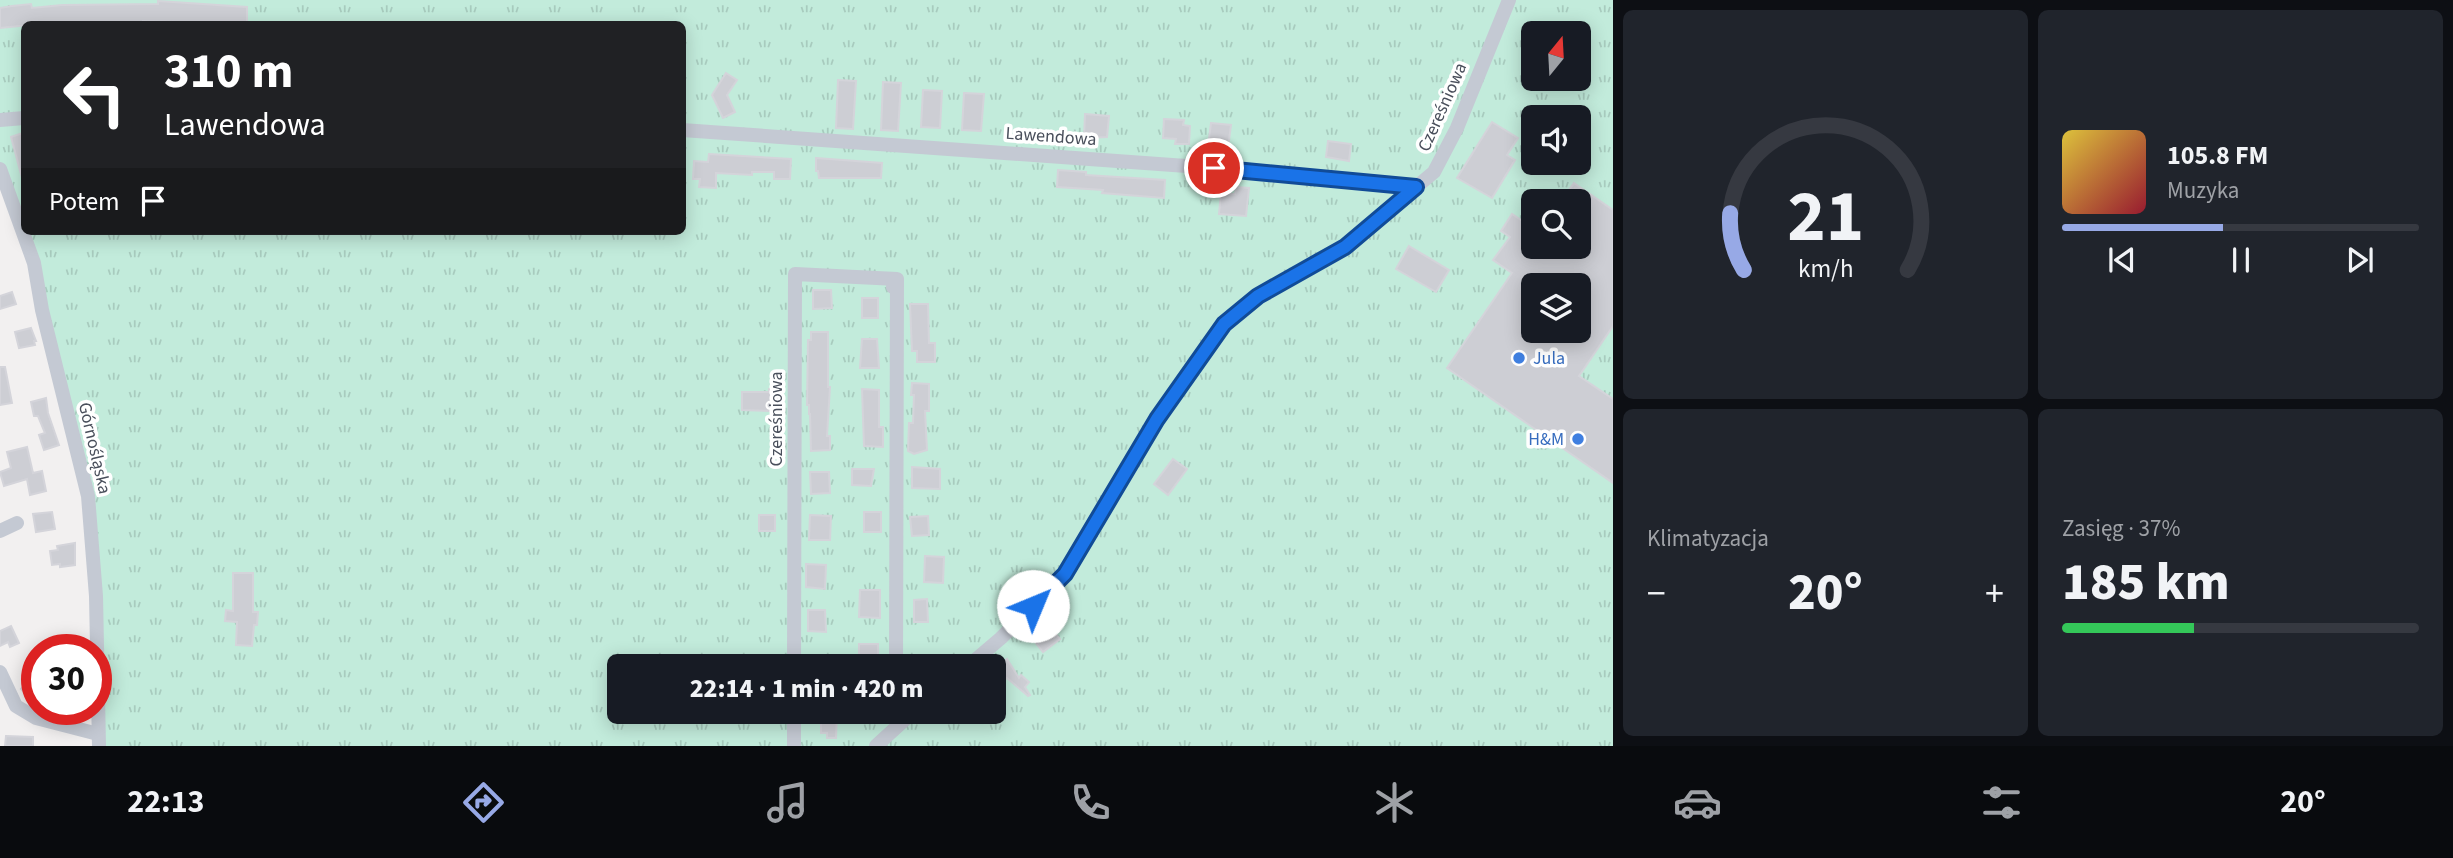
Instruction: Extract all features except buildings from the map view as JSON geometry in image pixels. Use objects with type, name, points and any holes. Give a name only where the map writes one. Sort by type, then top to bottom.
[{"type":"street","name":"Czereśniowa","points":[[982,654],[1065,574],[1157,419],[1224,324],[1258,296],[1345,247],[1434,172],[1457,128],[1509,0]]},
{"type":"street","points":[[0,120],[21,118]]},
{"type":"street","name":"Lawendowa","points":[[686,130],[1269,172],[1416,187]]},
{"type":"street","name":"Górnośląska","points":[[0,169],[21,226]]},
{"type":"street","name":"Górnośląska","points":[[24,235],[32,256],[42,310],[88,496],[96,596],[98,740]]},
{"type":"street","name":"Czereśniowa","points":[[794,654],[795,274],[895,283],[896,654]]},
{"type":"street","points":[[0,531],[17,523]]},
{"type":"street","points":[[0,672],[16,706],[36,718],[98,740]]},
{"type":"street","points":[[794,724],[794,746]]},
{"type":"street","points":[[876,746],[893,724]]},
{"type":"green space","points":[[0,0],[1613,0],[1613,746],[97,746],[96,725],[112,725],[112,634],[92,634],[88,522],[38,297],[0,175]]},
{"type":"place","name":"Jula","points":[[1519,358]]},
{"type":"place","name":"H&M","points":[[1578,439]]},
{"type":"route","points":[[1033,606],[1065,574],[1157,419],[1224,324],[1258,296],[1345,247],[1416,187],[1214,168]]}]
